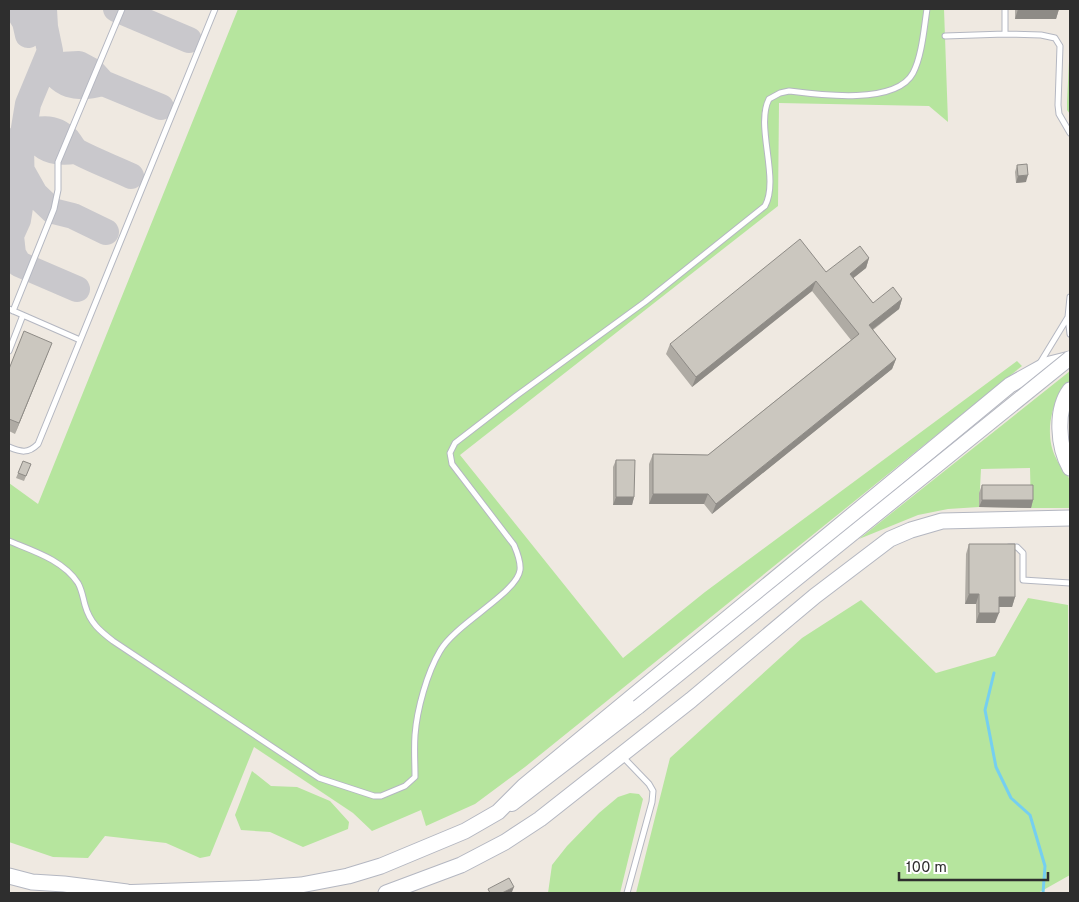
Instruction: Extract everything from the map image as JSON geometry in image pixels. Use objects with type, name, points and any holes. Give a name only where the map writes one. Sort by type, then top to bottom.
[{"type":"main road","points":[[9,876],[32,882],[64,884],[123,893],[301,885],[348,876],[380,866],[465,831],[498,812],[532,780],[1010,385],[1046,365],[1070,358]]},
{"type":"main road","points":[[1070,390],[1067,394],[1062,413],[1060,430],[1062,448],[1070,468]]},
{"type":"main road","points":[[386,893],[448,871],[505,842],[556,807],[691,700],[815,596],[857,563],[901,534],[942,521],[1070,518]]},
{"type":"street","points":[[498,812],[517,802],[638,707],[1070,358]]},
{"type":"lane","points":[[80,340],[11,310],[54,208],[58,190],[58,162],[122,9]]},
{"type":"lane","points":[[9,447],[23,451],[32,450],[38,444],[215,9]]},
{"type":"lane","points":[[9,541],[41,554],[68,572],[79,584],[93,624],[113,642],[313,776],[370,796],[381,796],[411,783],[415,777],[417,718],[424,691],[441,650],[456,631],[507,591],[515,582],[520,570],[518,554],[514,545],[452,464],[450,453],[455,443],[645,302],[765,206],[768,201],[770,185],[765,113],[769,99],[789,91],[849,95],[876,94],[899,87],[905,83],[914,71],[927,9]]},
{"type":"lane","points":[[1005,9],[1005,34]]},
{"type":"lane","points":[[945,36],[1005,34],[1050,36],[1058,41],[1060,46],[1059,110],[1062,121],[1070,133]]},
{"type":"lane","points":[[1070,297],[1068,317],[1070,334]]},
{"type":"lane","points":[[9,351],[23,315]]},
{"type":"lane","points":[[1033,372],[1049,350],[1068,317]]},
{"type":"lane","points":[[1001,547],[1017,547],[1022,551],[1023,580],[1070,583]]},
{"type":"lane","points":[[621,755],[653,790],[652,802],[627,893]]},
{"type":"green space","points":[[238,9],[944,9],[948,122],[929,106],[779,103],[778,206],[460,455],[623,658],[705,592],[1017,361],[1022,366],[525,767],[475,804],[426,826],[421,810],[372,831],[353,813],[254,747],[210,856],[200,858],[166,843],[105,836],[88,858],[53,857],[9,842],[9,483],[38,504]]},
{"type":"green space","points":[[1070,41],[1070,114],[1067,110],[1067,102]]},
{"type":"green space","points":[[1070,371],[1070,382],[1060,394],[1053,409],[1050,434],[1057,461],[1071,484],[1070,508],[1031,508],[1030,468],[981,469],[979,507],[948,509],[918,515],[859,539]]},
{"type":"green space","points":[[1028,598],[1068,605],[1070,875],[1038,893],[636,893],[670,758],[802,638],[861,600],[936,673],[995,656]]},
{"type":"green space","points":[[252,771],[271,786],[297,787],[330,801],[349,822],[348,829],[303,847],[270,832],[241,830],[235,815]]},
{"type":"green space","points":[[630,793],[639,794],[643,799],[620,893],[548,893],[552,865],[567,846],[599,813],[618,797]]},
{"type":"building","points":[[1027,164],[1028,175],[1018,176],[1017,165]]},
{"type":"building","points":[[800,239],[826,272],[860,246],[869,258],[850,274],[873,303],[893,287],[902,299],[869,325],[896,359],[716,504],[708,494],[653,494],[653,454],[708,455],[859,334],[816,281],[696,377],[670,344]]},
{"type":"building","points":[[24,331],[52,343],[19,423],[9,419],[9,369]]},
{"type":"building","points":[[616,460],[635,460],[634,497],[616,497]]},
{"type":"building","points":[[23,461],[31,464],[26,476],[18,473]]},
{"type":"building","points":[[982,485],[1033,485],[1033,500],[982,500]]},
{"type":"building","points":[[969,544],[1015,544],[1015,597],[999,597],[999,613],[979,613],[979,594],[969,594]]},
{"type":"building","points":[[509,878],[514,887],[502,893],[490,893],[488,889]]},
{"type":"waterway","points":[[994,673],[985,710],[996,767],[1011,798],[1030,815],[1045,866],[1043,893]]},
{"type":"taxiway","points":[[17,9],[25,22],[28,35]]},
{"type":"taxiway","points":[[9,240],[18,220],[22,195],[21,146],[28,104],[50,51],[45,27],[44,9]]},
{"type":"taxiway","points":[[116,9],[189,40]]},
{"type":"taxiway","points":[[47,61],[57,76],[70,84],[85,86],[103,83]]},
{"type":"taxiway","points":[[42,73],[60,65],[79,64],[92,71],[103,83],[161,107]]},
{"type":"taxiway","points":[[25,123],[34,138],[45,147],[58,152],[75,151]]},
{"type":"taxiway","points":[[13,143],[33,131],[48,129],[62,134],[78,152],[131,176]]},
{"type":"taxiway","points":[[22,171],[35,194],[53,211],[73,216],[106,232]]},
{"type":"taxiway","points":[[11,236],[13,254],[19,264],[77,289]]}]
